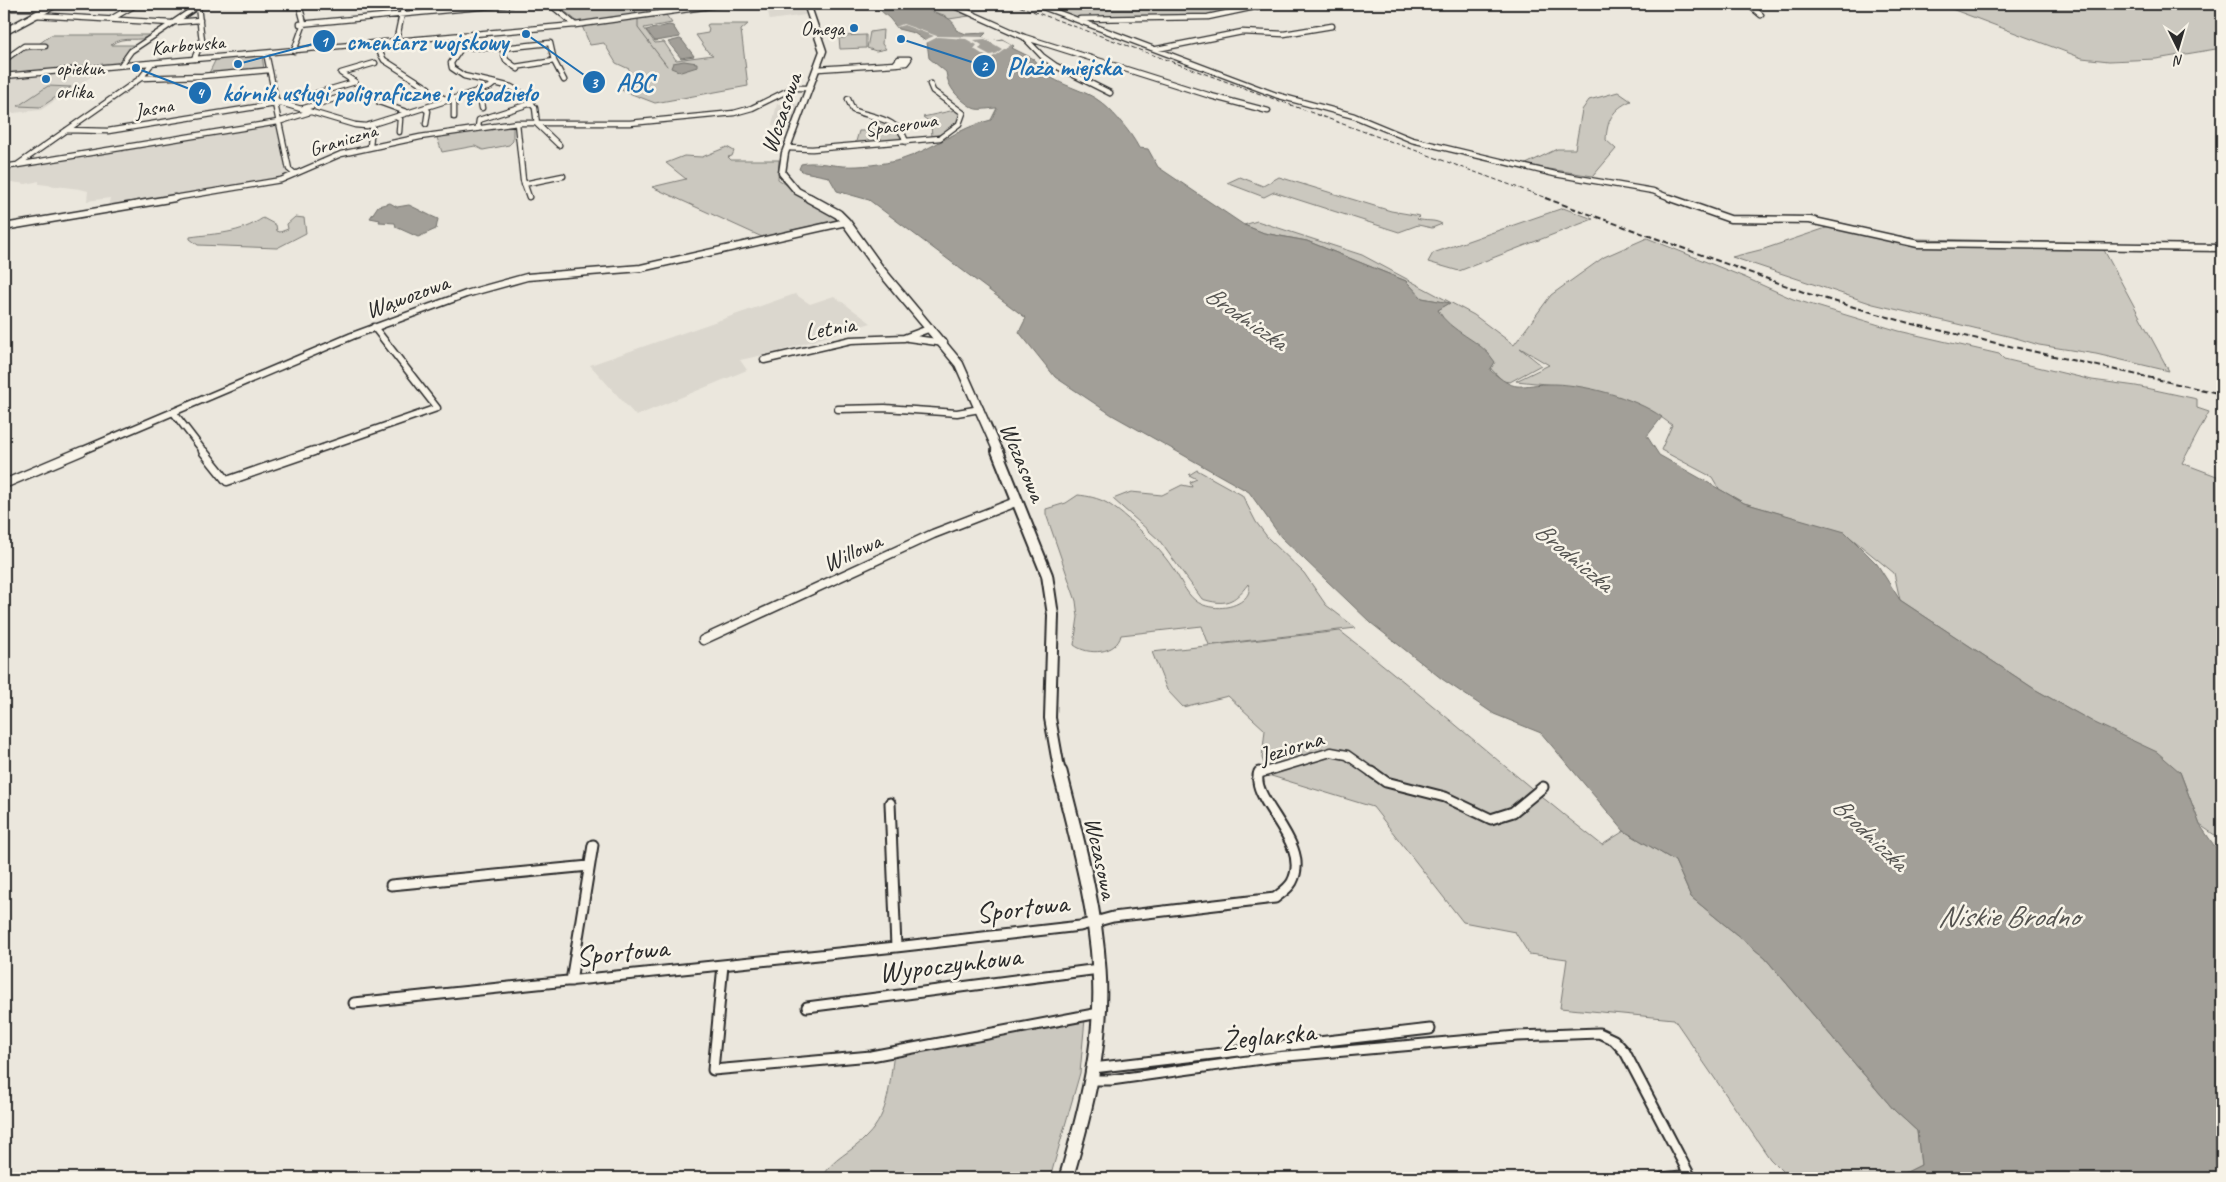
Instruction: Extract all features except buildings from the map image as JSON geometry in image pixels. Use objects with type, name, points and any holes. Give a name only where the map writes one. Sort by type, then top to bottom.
[{"type":"street","points":[[4,32],[56,4]]},
{"type":"street","points":[[110,20],[137,4]]},
{"type":"street","points":[[294,51],[302,23],[299,4]]},
{"type":"street","points":[[396,42],[402,14],[398,4]]},
{"type":"street","points":[[302,23],[512,4]]},
{"type":"street","points":[[550,4],[575,25]]},
{"type":"street","name":"Karbowska","points":[[4,76],[575,25],[644,17],[725,4]]},
{"type":"street","name":"Wczasowa","points":[[807,4],[823,51],[818,69],[787,148],[782,173],[790,185],[838,214],[846,222],[879,268],[944,343],[959,364],[980,409],[1042,558],[1052,595],[1050,718],[1059,770],[1080,848],[1094,921],[1098,969],[1099,1013],[1094,1068],[1086,1110],[1066,1178]]},
{"type":"street","points":[[950,4],[1024,37],[1211,96],[1268,111]]},
{"type":"street","points":[[1035,4],[1276,95],[1354,116],[1421,142],[1555,174],[1653,190],[1709,213],[1730,219],[1810,220],[1918,244],[2222,248]]},
{"type":"street","points":[[1076,20],[1208,17],[1269,4]]},
{"type":"street","points":[[1748,4],[1761,15]]},
{"type":"street","points":[[194,59],[202,44],[199,5]]},
{"type":"street","points":[[121,65],[131,51],[199,5]]},
{"type":"street","points":[[4,8],[48,8]]},
{"type":"street","points":[[35,15],[173,23],[200,20]]},
{"type":"street","points":[[1155,49],[1242,32],[1284,34],[1332,26]]},
{"type":"street","points":[[464,36],[462,47],[451,63],[455,72],[464,76],[507,84],[530,98],[538,117],[537,124],[559,145]]},
{"type":"street","points":[[1024,37],[1042,56],[1056,66],[1110,93]]},
{"type":"street","points":[[462,47],[502,48],[550,43],[554,61],[564,80]]},
{"type":"street","points":[[375,44],[380,58],[428,88],[425,91],[454,102],[454,117]]},
{"type":"street","points":[[4,60],[24,46],[45,46]]},
{"type":"street","points":[[502,48],[506,60],[518,68],[554,61]]},
{"type":"street","points":[[266,53],[278,104],[278,122],[289,169],[295,174]]},
{"type":"street","points":[[17,165],[141,78],[152,63]]},
{"type":"street","name":"Jasna","points":[[67,130],[108,130],[278,104],[355,82],[341,73],[374,63]]},
{"type":"street","points":[[818,69],[895,64]]},
{"type":"street","points":[[141,78],[202,76],[269,70]]},
{"type":"street","points":[[278,104],[355,125],[372,125],[451,100],[495,83]]},
{"type":"street","name":"Spacerowa","points":[[787,148],[812,149],[940,138],[953,130],[963,119],[963,113],[933,91],[930,84]]},
{"type":"street","name":"Graniczna","points":[[4,227],[281,180],[323,160],[370,147],[478,127],[537,122],[630,123],[734,113],[752,108],[793,88],[810,88]]},
{"type":"street","points":[[479,90],[482,108]]},
{"type":"street","points":[[300,109],[361,91]]},
{"type":"street","points":[[848,99],[853,110],[898,125],[904,133],[906,142]]},
{"type":"street","points":[[379,102],[409,113]]},
{"type":"street","points":[[478,127],[479,120],[532,103]]},
{"type":"street","points":[[424,108],[428,111],[426,124]]},
{"type":"street","points":[[4,168],[278,122],[310,112]]},
{"type":"street","points":[[396,117],[400,119],[399,132]]},
{"type":"street","points":[[516,123],[524,184],[528,198]]},
{"type":"street","points":[[370,147],[372,125]]},
{"type":"street","points":[[524,184],[563,176]]},
{"type":"street","name":"Wąwozowa","points":[[4,484],[374,327],[466,294],[527,277],[640,268],[846,222]]},
{"type":"street","points":[[174,413],[228,481],[437,408],[374,327]]},
{"type":"street","name":"Letnia","points":[[904,338],[931,328]]},
{"type":"street","name":"Letnia","points":[[764,360],[851,340],[904,338],[944,343]]},
{"type":"street","points":[[838,409],[886,408],[943,413],[980,409]]},
{"type":"street","name":"Willowa","points":[[703,640],[933,534],[1018,501]]},
{"type":"street","name":"Jeziorna","points":[[1094,921],[1275,898],[1292,882],[1297,865],[1288,838],[1258,788],[1256,779],[1259,772],[1337,752],[1347,755],[1386,782],[1446,797],[1491,819],[1513,812],[1543,787]]},
{"type":"street","points":[[890,803],[896,947]]},
{"type":"street","points":[[571,981],[593,845]]},
{"type":"street","points":[[391,886],[589,866]]},
{"type":"street","name":"Sportowa","points":[[354,1004],[896,947],[1080,926],[1094,921]]},
{"type":"street","points":[[723,965],[714,1070],[871,1056],[1099,1013]]},
{"type":"street","name":"Wypoczynkowa","points":[[807,1007],[1098,969]]},
{"type":"street","points":[[1094,1068],[1430,1029]]},
{"type":"street","name":"Żeglarska","points":[[1092,1080],[1111,1080],[1276,1057],[1517,1036],[1599,1034],[1614,1040],[1625,1052],[1690,1177]]},
{"type":"street","points":[[1662,1178],[1690,1177]]},
{"type":"shaded area","points":[[556,4],[642,4],[649,14],[579,23]]},
{"type":"shaded area","points":[[933,4],[944,4],[969,16],[949,19],[944,15],[934,12]]},
{"type":"shaded area","points":[[1042,4],[1268,4],[1211,15],[1075,18]]},
{"type":"shaded area","points":[[1927,4],[2222,4],[2222,48],[2156,59],[2109,61],[2082,58],[1941,5]]},
{"type":"shaded area","points":[[803,9],[806,15],[770,20],[768,12]]},
{"type":"shaded area","points":[[666,15],[672,23],[644,28],[655,43],[664,42],[676,60],[713,55],[708,52],[696,35],[708,33],[707,25],[709,24],[748,24],[741,30],[748,86],[655,103],[616,88],[629,79],[629,69],[616,63],[604,43],[590,45],[582,26]]},
{"type":"shaded area","points":[[883,30],[882,44],[886,49],[876,51],[867,48],[870,32]]},
{"type":"shaded area","points":[[51,35],[151,35],[142,39],[121,40],[111,45],[136,45],[116,64],[4,74],[4,60],[19,52],[32,49]]},
{"type":"shaded area","points":[[866,35],[866,48],[840,49],[839,38],[845,38],[842,36]]},
{"type":"shaded area","points":[[262,56],[264,69],[209,73],[216,59]]},
{"type":"shaded area","points":[[104,68],[41,110],[4,114],[4,77]]},
{"type":"shaded area","points":[[48,86],[71,87],[41,107],[18,106]]},
{"type":"shaded area","points":[[1618,92],[1631,101],[1619,108],[1609,121],[1606,140],[1616,149],[1593,176],[1524,165],[1557,149],[1575,149],[1582,110],[1589,100]]},
{"type":"shaded area","points":[[777,104],[798,104],[792,126],[772,125]]},
{"type":"shaded area","points":[[955,110],[960,112],[958,124],[947,132],[932,137],[931,123],[923,117]]},
{"type":"shaded area","points":[[880,121],[899,129],[902,139],[855,145],[859,131],[864,131]]},
{"type":"shaded area","points":[[513,124],[513,141],[509,145],[483,150],[475,146],[442,152],[436,135]]},
{"type":"shaded area","points":[[276,125],[288,175],[286,177],[108,207],[110,198],[87,201],[88,191],[39,184],[39,181],[26,184],[5,181],[5,173],[23,166]]},
{"type":"shaded area","points":[[727,147],[734,151],[732,156],[728,157],[731,160],[779,160],[778,179],[838,220],[762,237],[652,187],[686,179],[666,163],[684,156],[702,157]]},
{"type":"shaded area","points":[[1240,177],[1263,186],[1279,177],[1391,211],[1420,216],[1417,219],[1442,224],[1432,228],[1418,225],[1399,232],[1274,192],[1264,197],[1227,183]]},
{"type":"shaded area","points":[[1563,208],[1593,219],[1459,271],[1428,262],[1433,253]]},
{"type":"shaded area","points":[[295,217],[304,218],[306,233],[277,248],[198,245],[190,239],[190,237],[237,230],[263,218],[276,225],[277,231],[280,232],[288,229],[287,224]]},
{"type":"shaded area","points":[[1257,221],[1362,255],[1474,315],[1514,345],[1551,295],[1604,257],[1647,238],[1793,299],[1899,331],[1999,354],[2004,359],[2092,380],[2136,386],[2197,399],[2197,408],[2209,412],[2182,463],[2222,478],[2222,840],[2200,825],[2180,772],[2036,690],[1900,600],[1894,573],[1845,533],[1744,503],[1719,489],[1712,477],[1661,450],[1672,425],[1636,404],[1617,397],[1578,388],[1516,381],[1549,365],[1520,348],[1541,365],[1510,382],[1503,381],[1443,320],[1438,310],[1449,303],[1422,298],[1406,281],[1307,241],[1264,233],[1244,225]]},
{"type":"shaded area","points":[[1841,223],[1917,239],[2104,243],[2104,250],[2169,371],[2096,354],[2039,345],[1873,304],[1732,257],[1764,249]]},
{"type":"shaded area","points":[[795,294],[810,304],[834,296],[871,323],[777,352],[740,360],[747,370],[636,416],[590,365]]},
{"type":"shaded area","points":[[1197,470],[1242,495],[1256,522],[1268,538],[1304,573],[1326,605],[1356,628],[1209,645],[1202,626],[1121,635],[1114,646],[1101,651],[1087,651],[1074,645],[1078,617],[1076,601],[1046,514],[1046,509],[1066,503],[1078,495],[1107,503],[1133,523],[1166,559],[1189,594],[1196,601],[1207,606],[1220,608],[1232,606],[1246,597],[1249,591],[1248,584],[1238,595],[1228,601],[1217,602],[1202,599],[1159,540],[1113,499],[1131,492],[1162,495],[1182,485],[1192,487],[1190,482],[1197,479],[1189,475]]},
{"type":"shaded area","points":[[1340,631],[1602,845],[1624,831],[1675,861],[1691,897],[1765,958],[1894,1110],[1917,1131],[1921,1165],[1895,1178],[1789,1178],[1770,1159],[1674,1019],[1560,1008],[1567,959],[1529,954],[1515,932],[1463,922],[1373,807],[1268,775],[1262,758],[1265,730],[1228,696],[1183,707],[1167,690],[1152,652]]},
{"type":"shaded area","points":[[1085,1019],[1080,1073],[1050,1178],[823,1178],[826,1171],[837,1160],[862,1141],[875,1127],[887,1098],[894,1054]]},
{"type":"water","name":"Niskie Brodno","points":[[914,4],[932,6],[929,10],[946,17],[953,22],[956,30],[966,34],[986,33],[982,37],[991,41],[1002,39],[1014,46],[1012,48],[1034,59],[1039,67],[1052,78],[1095,98],[1120,120],[1139,148],[1148,149],[1158,167],[1244,225],[1264,233],[1307,241],[1406,281],[1422,298],[1450,303],[1438,310],[1443,318],[1489,354],[1495,362],[1490,370],[1506,382],[1517,386],[1561,384],[1591,389],[1637,403],[1662,417],[1647,436],[1659,455],[1744,503],[1845,532],[1877,564],[1900,600],[2036,690],[2095,723],[2157,752],[2180,772],[2200,825],[2222,857],[2222,1178],[1895,1178],[1921,1165],[1917,1131],[1894,1110],[1765,958],[1691,897],[1675,861],[1624,831],[1541,733],[1494,714],[1442,679],[1371,623],[1281,537],[1249,492],[1112,415],[1055,377],[1019,332],[1026,318],[869,200],[837,191],[829,177],[804,172],[799,169],[801,164],[806,163],[857,166],[900,160],[923,151],[979,123],[991,120],[997,108],[975,109],[963,101],[949,84],[946,72],[929,58],[927,42],[914,33],[898,29],[879,9],[887,6]]},
{"type":"water","points":[[669,25],[673,26],[680,37],[655,41],[646,30]]},
{"type":"water","points":[[680,39],[694,56],[681,58],[668,42]]},
{"type":"water","points":[[684,61],[697,63],[697,67],[681,72],[671,68],[673,63]]},
{"type":"water","points":[[390,203],[397,207],[409,205],[438,219],[436,229],[418,237],[396,227],[395,223],[379,222],[380,220],[370,218],[378,206]]},
{"type":"pier","points":[[903,24],[937,36],[983,37],[990,40],[1003,40],[1011,44],[990,59],[974,49],[977,45],[966,39],[938,37],[926,43],[922,41],[934,36],[904,25],[893,28]],"holes":[[[985,39],[1002,49],[990,55],[979,49],[982,45],[974,40]]]},
{"type":"waterway","points":[[630,4],[638,15],[638,28],[667,66]]},
{"type":"waterway","name":"Brodniczka","points":[[896,4],[908,9]]},
{"type":"railway","points":[[1013,4],[1549,199]]},
{"type":"railway","points":[[1545,198],[1809,294],[1912,324],[2222,394]]},
{"type":"place","name":"Omega","points":[[854,28]]},
{"type":"place","name":"ABC","points":[[526,34]]},
{"type":"place","name":"Plaża miejska","points":[[901,39]]},
{"type":"place","name":"cmentarz wojskowy","points":[[238,64]]},
{"type":"place","name":"kórnik usługi poligraficzne i rękodzieło","points":[[136,68]]},
{"type":"place","name":"opiekun orlika","points":[[46,79]]}]
